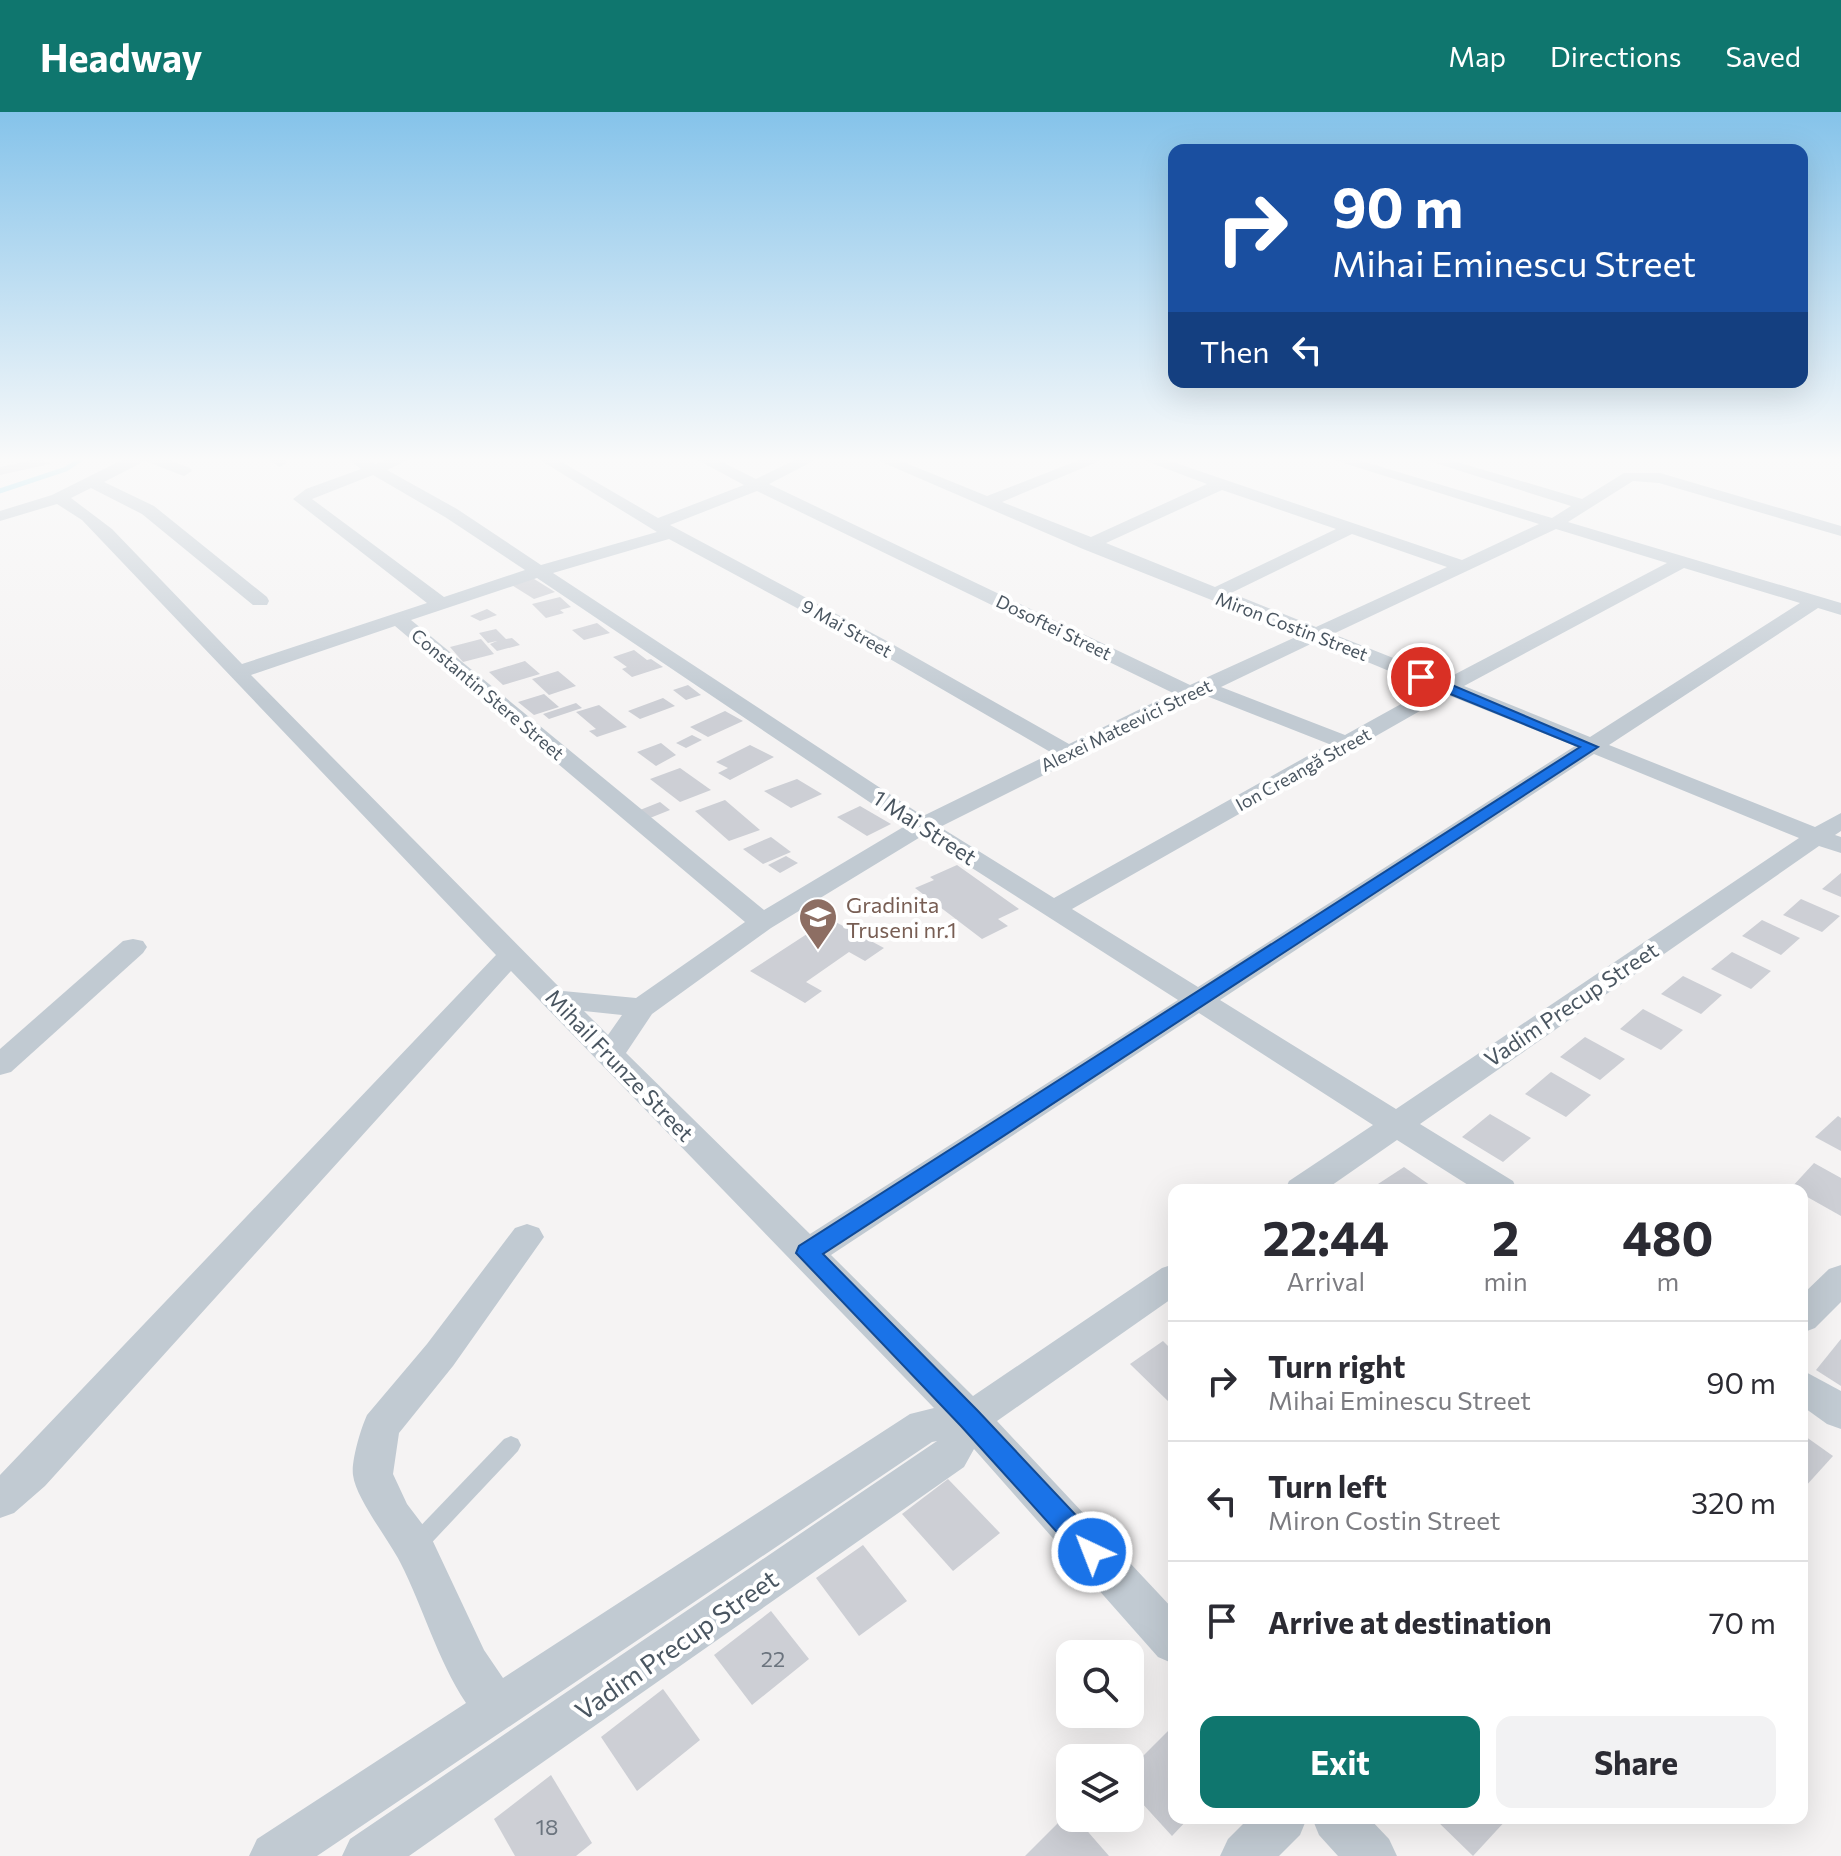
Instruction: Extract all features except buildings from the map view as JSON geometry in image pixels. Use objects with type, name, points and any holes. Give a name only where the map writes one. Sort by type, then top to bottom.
[{"type":"street","name":"Mihail Frunze Street","points":[[109,538],[510,956],[559,1000],[970,1419],[1168,1635]]},
{"type":"street","points":[[183,538],[260,601]]},
{"type":"street","name":"Constantin Stere Street","points":[[353,538],[442,605]]},
{"type":"street","name":"1 Mai Street","points":[[487,538],[922,826],[1492,1184]]},
{"type":"street","points":[[442,605],[637,538]]},
{"type":"street","name":"9 Mai Street","points":[[682,538],[878,644],[1068,753]]},
{"type":"street","name":"Dosoftei Street","points":[[872,538],[1197,690],[1348,744]]},
{"type":"street","name":"Miron Costin Street","points":[[1073,538],[1829,841]]},
{"type":"street","points":[[1089,545],[1103,538]]},
{"type":"street","points":[[1213,595],[1330,538]]},
{"type":"street","points":[[1381,538],[1465,567]]},
{"type":"street","name":"Alexei Mateevici Street","points":[[610,1053],[642,1008],[762,922],[922,826],[1197,690],[1524,538]]},
{"type":"street","points":[[1602,538],[1841,609]]},
{"type":"street","name":"Ion Creangă Street","points":[[1053,909],[1447,687],[1682,562]]},
{"type":"street","points":[[807,1253],[1816,601]]},
{"type":"street","name":"Constantin Stere Street","points":[[399,620],[442,605]]},
{"type":"street","points":[[239,672],[399,620]]},
{"type":"street","name":"Constantin Stere Street","points":[[399,620],[762,922]]},
{"type":"street","name":"Vadim Precup Street","points":[[1310,1184],[1829,841],[1841,820]]},
{"type":"street","points":[[0,1065],[133,947]]},
{"type":"street","points":[[0,1500],[31,1473],[510,956]]},
{"type":"street","points":[[559,1000],[642,1008]]},
{"type":"street","points":[[496,1707],[468,1666],[414,1547],[393,1517],[373,1475],[381,1427],[440,1355],[527,1237]]},
{"type":"street","points":[[1808,1312],[1841,1279]]},
{"type":"street","name":"Vadim Precup Street","points":[[274,1856],[924,1426],[970,1419],[1168,1282]]},
{"type":"street","points":[[1808,1390],[1841,1412]]},
{"type":"street","name":"Vadim Precup Street","points":[[367,1856],[950,1455],[970,1419]]},
{"type":"street","points":[[1245,1856],[1277,1824]]},
{"type":"street","points":[[1342,1824],[1372,1856]]},
{"type":"lane","points":[[414,1547],[511,1445]]},
{"type":"place","name":"Gradinita Truseni nr.1","points":[[818,951]]},
{"type":"route","points":[[1092,1552],[970,1419],[807,1253],[1591,747],[1421,677]]}]
